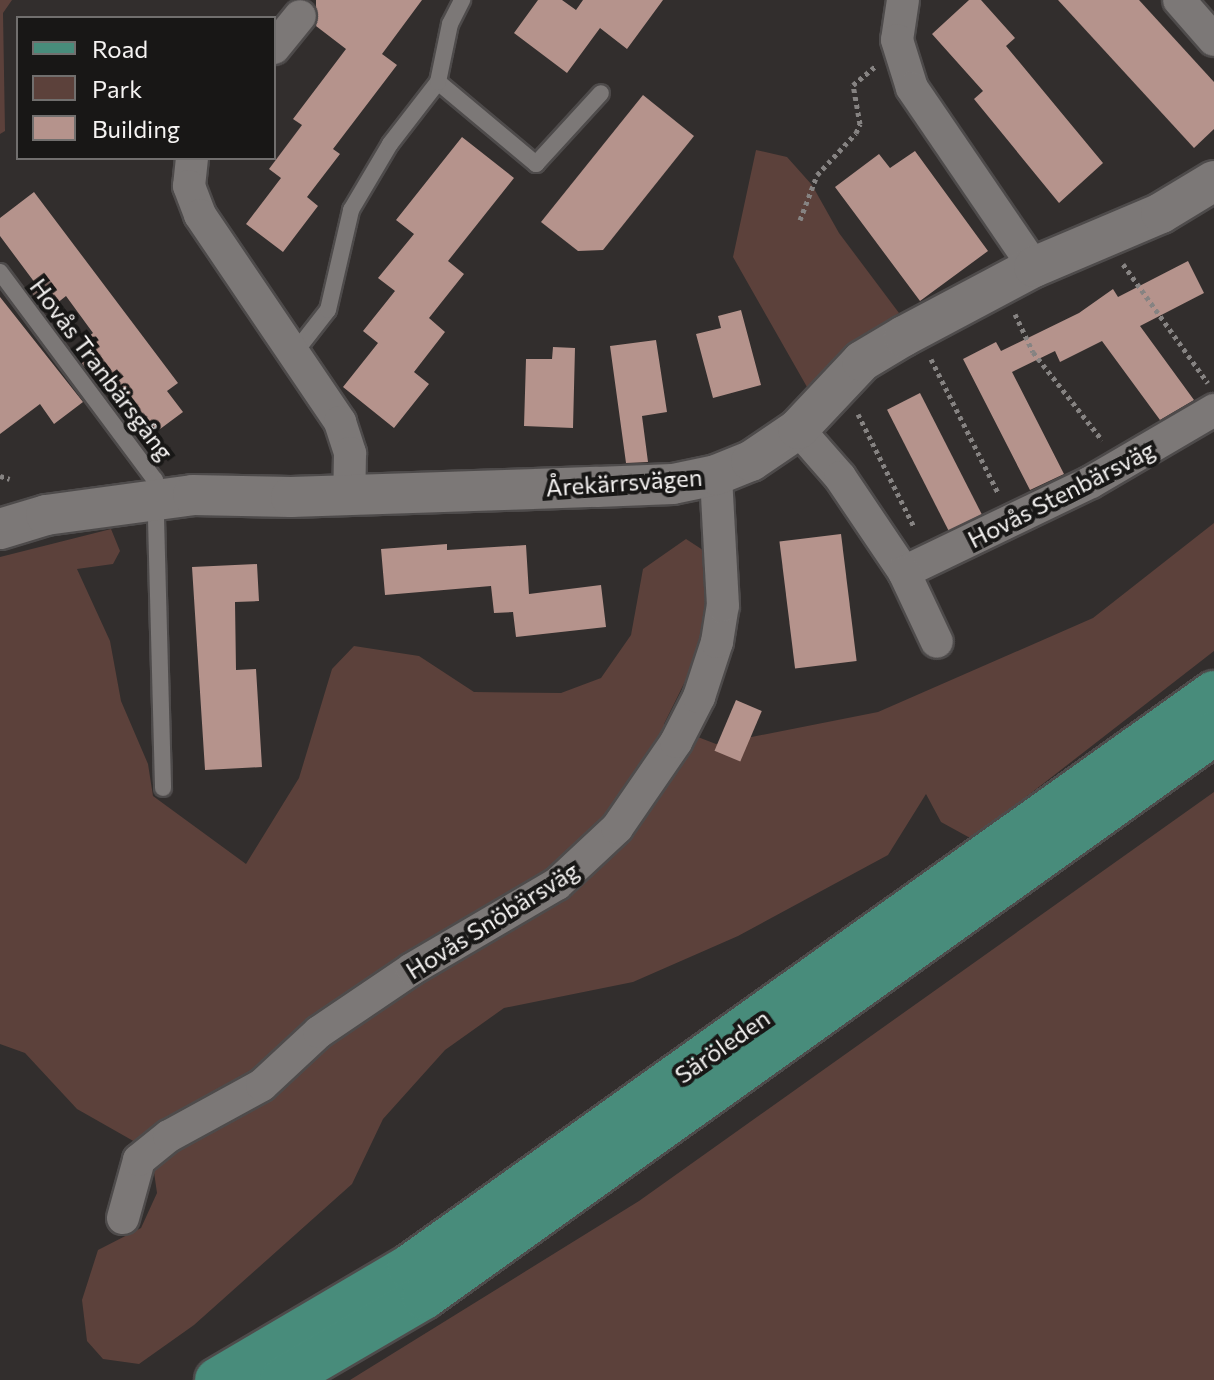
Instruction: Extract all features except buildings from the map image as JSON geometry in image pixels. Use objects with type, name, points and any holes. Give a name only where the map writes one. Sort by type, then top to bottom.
[{"type":"main road","name":"Säröleden","points":[[217,1380],[409,1267],[1214,693]]},
{"type":"main road","name":"Säröleden","points":[[282,1380],[424,1297],[1214,733]]},
{"type":"street","points":[[903,0],[897,26],[899,55],[912,88],[1034,267]]},
{"type":"street","points":[[1179,0],[1214,40]]},
{"type":"street","points":[[276,46],[300,16]]},
{"type":"street","points":[[192,160],[189,186],[200,215],[292,356],[340,422],[350,453],[349,492]]},
{"type":"street","name":"Årekärrsvägen","points":[[1,526],[46,515],[157,498],[658,485],[716,475],[751,461],[798,429],[837,384],[862,361],[1034,267],[1161,213],[1214,181]]},
{"type":"street","name":"Hovås Stenbärsväg","points":[[917,566],[1121,466],[1214,410]]},
{"type":"street","points":[[798,429],[917,566],[937,642]]},
{"type":"street","name":"Hovås Snöbärsväg","points":[[123,1218],[139,1160],[169,1136],[262,1085],[319,1032],[412,969],[557,884],[617,828],[676,742],[699,697],[717,642],[723,606],[716,475]]},
{"type":"lane","points":[[292,356],[328,310],[351,210],[390,144],[438,82],[450,24],[462,0]]},
{"type":"lane","points":[[438,82],[536,164],[601,93]]},
{"type":"lane","name":"Hovås Tranbärsgång","points":[[0,272],[155,480],[157,498]]},
{"type":"lane","points":[[157,498],[163,788]]},
{"type":"path","points":[[800,220],[817,175],[860,124],[853,95],[856,79],[899,55]]},
{"type":"path","points":[[1119,256],[1214,392]]},
{"type":"path","points":[[1010,302],[1033,352],[1121,466]]},
{"type":"path","points":[[921,328],[925,347],[1010,521]]},
{"type":"path","points":[[837,384],[851,400],[917,566]]},
{"type":"path","points":[[0,476],[10,479]]},
{"type":"green space","points":[[0,0],[12,0],[3,13],[5,131],[0,134]]},
{"type":"green space","points":[[756,150],[787,157],[812,185],[839,233],[899,313],[855,341],[807,387],[733,257]]},
{"type":"green space","points":[[1214,523],[1214,651],[972,839],[941,822],[926,794],[888,855],[738,936],[633,982],[504,1008],[445,1050],[383,1119],[352,1184],[194,1325],[139,1364],[103,1359],[87,1341],[82,1300],[98,1250],[141,1228],[157,1193],[151,1151],[77,1109],[25,1053],[0,1044],[0,557],[111,529],[120,551],[113,564],[77,569],[110,641],[121,701],[148,764],[153,796],[246,864],[299,778],[332,669],[354,646],[419,656],[474,692],[561,693],[601,678],[631,635],[643,569],[686,539],[709,554],[707,637],[664,724],[716,744],[878,712],[1093,618]]},
{"type":"green space","points":[[1214,792],[1214,1380],[350,1380],[639,1201]]}]
